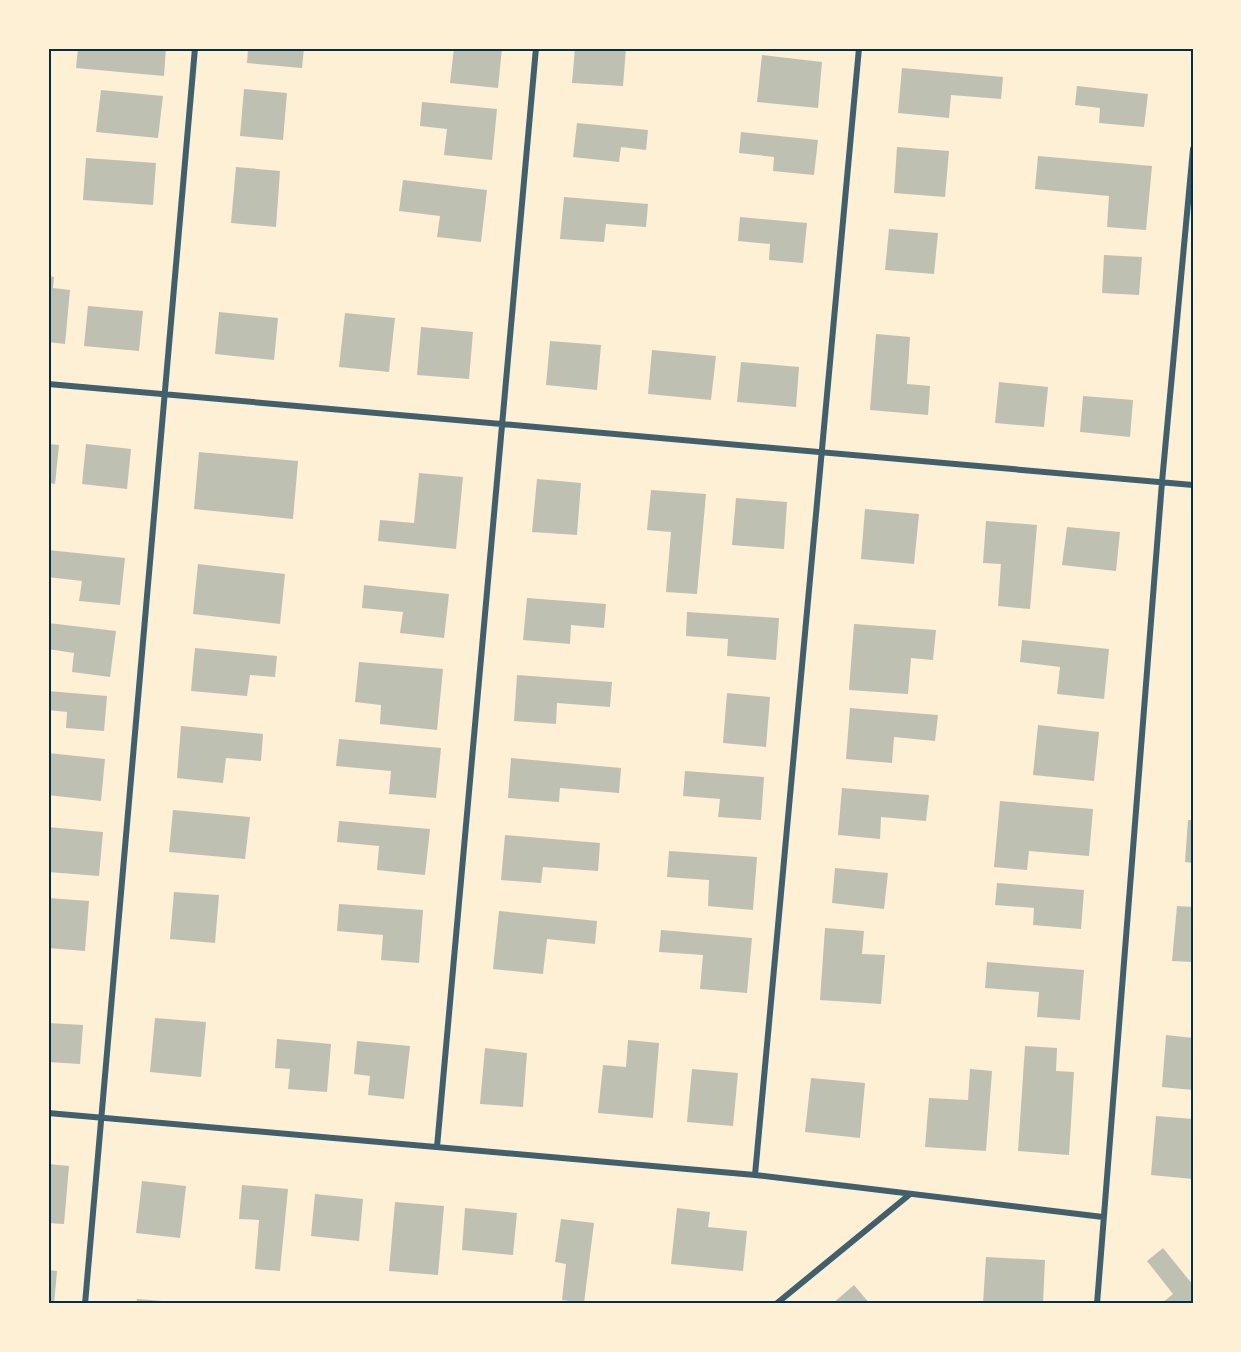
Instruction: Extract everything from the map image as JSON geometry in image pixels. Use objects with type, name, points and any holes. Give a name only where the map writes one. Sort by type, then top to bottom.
[{"type":"street","points":[[86,1304],[195,48]]},
{"type":"street","points":[[437,1147],[536,48]]},
{"type":"street","points":[[755,1175],[859,48]]},
{"type":"street","points":[[1097,1304],[1102,1217],[1162,482],[1193,149]]},
{"type":"street","points":[[48,384],[1193,485]]},
{"type":"street","points":[[48,1113],[755,1175],[1102,1217]]},
{"type":"street","points":[[776,1304],[909,1195]]},
{"type":"building","points":[[78,48],[166,48],[164,76],[76,68]]},
{"type":"building","points":[[248,48],[304,48],[302,68],[247,63]]},
{"type":"building","points":[[454,48],[502,48],[498,88],[450,83]]},
{"type":"building","points":[[575,48],[626,48],[623,86],[572,83]]},
{"type":"building","points":[[762,55],[822,62],[818,108],[757,102]]},
{"type":"building","points":[[902,68],[1003,77],[1001,99],[951,95],[949,118],[898,113]]},
{"type":"building","points":[[1077,86],[1148,94],[1144,127],[1099,123],[1100,108],[1075,105]]},
{"type":"building","points":[[244,89],[287,93],[283,140],[240,136]]},
{"type":"building","points":[[101,90],[163,96],[158,138],[96,132]]},
{"type":"building","points":[[422,102],[497,109],[492,160],[444,155],[447,129],[420,126]]},
{"type":"building","points":[[577,123],[648,130],[646,150],[621,147],[619,162],[573,157]]},
{"type":"building","points":[[741,132],[818,140],[814,175],[773,171],[774,157],[739,153]]},
{"type":"building","points":[[897,147],[949,151],[945,197],[894,193]]},
{"type":"building","points":[[1038,156],[1152,166],[1146,230],[1107,227],[1109,196],[1035,189]]},
{"type":"building","points":[[86,158],[156,163],[153,205],[83,200]]},
{"type":"building","points":[[236,167],[280,171],[276,227],[231,223]]},
{"type":"building","points":[[403,180],[487,190],[481,242],[437,237],[440,216],[399,211]]},
{"type":"building","points":[[564,197],[648,204],[646,227],[606,224],[604,242],[560,239]]},
{"type":"building","points":[[740,217],[807,223],[803,263],[769,260],[770,244],[738,241]]},
{"type":"building","points":[[889,229],[938,233],[934,274],[885,270]]},
{"type":"building","points":[[1104,255],[1142,257],[1139,295],[1102,293]]},
{"type":"building","points":[[48,276],[54,277],[53,288],[70,290],[65,344],[48,342]]},
{"type":"building","points":[[88,306],[143,311],[139,351],[84,346]]},
{"type":"building","points":[[219,312],[278,318],[274,360],[215,354]]},
{"type":"building","points":[[345,313],[395,318],[389,372],[339,367]]},
{"type":"building","points":[[421,327],[473,332],[469,379],[417,375]]},
{"type":"building","points":[[876,334],[910,337],[907,384],[930,386],[928,415],[870,410]]},
{"type":"building","points":[[550,341],[601,345],[597,390],[546,385]]},
{"type":"building","points":[[652,350],[716,356],[711,400],[648,394]]},
{"type":"building","points":[[741,362],[799,367],[796,407],[737,402]]},
{"type":"building","points":[[999,382],[1048,387],[1044,427],[995,423]]},
{"type":"building","points":[[1083,396],[1133,400],[1130,437],[1080,432]]},
{"type":"building","points":[[48,444],[59,445],[55,484],[48,483]]},
{"type":"building","points":[[86,444],[131,449],[127,489],[82,484]]},
{"type":"building","points":[[199,452],[298,461],[293,519],[194,509]]},
{"type":"building","points":[[419,473],[463,477],[456,549],[378,541],[380,520],[414,523]]},
{"type":"building","points":[[537,479],[581,483],[577,535],[532,532]]},
{"type":"building","points":[[651,490],[706,494],[697,594],[666,592],[671,532],[647,530]]},
{"type":"building","points":[[736,498],[787,502],[784,549],[732,545]]},
{"type":"building","points":[[865,509],[919,514],[914,564],[861,559]]},
{"type":"building","points":[[986,521],[1037,525],[1030,609],[998,606],[1001,564],[983,563]]},
{"type":"building","points":[[1067,527],[1120,532],[1116,571],[1062,565]]},
{"type":"building","points":[[48,550],[125,558],[120,605],[79,601],[82,581],[48,577]]},
{"type":"building","points":[[198,564],[285,574],[280,624],[193,614]]},
{"type":"building","points":[[364,585],[449,594],[444,638],[400,633],[403,612],[362,608]]},
{"type":"building","points":[[527,598],[606,604],[604,628],[571,625],[570,644],[523,640]]},
{"type":"building","points":[[687,612],[779,618],[776,660],[727,656],[728,639],[686,636]]},
{"type":"building","points":[[48,623],[116,631],[110,677],[72,672],[74,653],[48,649]]},
{"type":"building","points":[[854,624],[936,630],[933,660],[911,658],[908,694],[849,690]]},
{"type":"building","points":[[1022,640],[1109,649],[1104,699],[1057,694],[1060,667],[1020,662]]},
{"type":"building","points":[[195,648],[277,656],[275,677],[250,675],[247,696],[191,691]]},
{"type":"building","points":[[359,662],[443,669],[437,730],[380,724],[381,705],[355,702]]},
{"type":"building","points":[[517,675],[612,682],[610,707],[557,703],[556,724],[514,721]]},
{"type":"building","points":[[48,691],[107,696],[104,731],[66,728],[67,712],[48,710]]},
{"type":"building","points":[[727,693],[770,697],[766,747],[723,743]]},
{"type":"building","points":[[850,708],[938,715],[935,741],[894,737],[892,763],[846,759]]},
{"type":"building","points":[[1038,725],[1099,732],[1094,781],[1033,775]]},
{"type":"building","points":[[181,726],[263,734],[261,761],[226,758],[223,783],[177,778]]},
{"type":"building","points":[[339,739],[441,748],[436,798],[389,794],[391,771],[336,766]]},
{"type":"building","points":[[48,753],[105,759],[101,801],[48,795]]},
{"type":"building","points":[[511,758],[621,768],[619,793],[560,788],[559,802],[508,798]]},
{"type":"building","points":[[685,771],[764,777],[761,820],[718,817],[720,799],[683,796]]},
{"type":"building","points":[[842,788],[929,795],[926,821],[881,817],[880,839],[838,835]]},
{"type":"building","points":[[1000,801],[1093,809],[1089,856],[1029,851],[1027,870],[994,867]]},
{"type":"building","points":[[173,810],[250,817],[245,859],[169,852]]},
{"type":"building","points":[[1188,820],[1193,820],[1193,863],[1185,862]]},
{"type":"building","points":[[339,821],[430,829],[425,875],[377,870],[379,846],[337,842]]},
{"type":"building","points":[[48,827],[103,832],[99,876],[48,872]]},
{"type":"building","points":[[505,835],[600,843],[598,871],[543,867],[541,883],[501,880]]},
{"type":"building","points":[[669,851],[757,857],[753,910],[708,906],[709,880],[667,877]]},
{"type":"building","points":[[835,868],[888,873],[884,909],[832,903]]},
{"type":"building","points":[[997,883],[1084,890],[1081,929],[1033,925],[1034,908],[995,905]]},
{"type":"building","points":[[174,892],[219,895],[215,943],[170,939]]},
{"type":"building","points":[[48,898],[89,901],[85,951],[48,948]]},
{"type":"building","points":[[339,904],[423,910],[419,963],[381,960],[383,935],[337,931]]},
{"type":"building","points":[[1177,906],[1193,907],[1193,962],[1172,961]]},
{"type":"building","points":[[499,911],[597,921],[595,944],[547,939],[543,974],[493,969]]},
{"type":"building","points":[[825,928],[864,931],[862,954],[885,955],[881,1004],[820,1000]]},
{"type":"building","points":[[661,930],[752,938],[747,993],[700,989],[703,955],[659,952]]},
{"type":"building","points":[[987,962],[1084,970],[1080,1020],[1037,1017],[1039,992],[985,988]]},
{"type":"building","points":[[155,1018],[206,1022],[201,1077],[150,1072]]},
{"type":"building","points":[[48,1023],[83,1025],[80,1064],[48,1062]]},
{"type":"building","points":[[1166,1035],[1193,1038],[1193,1090],[1162,1087]]},
{"type":"building","points":[[277,1039],[331,1044],[327,1092],[288,1089],[290,1069],[275,1068]]},
{"type":"building","points":[[628,1040],[659,1043],[653,1118],[598,1113],[603,1065],[626,1067]]},
{"type":"building","points":[[357,1041],[410,1046],[404,1099],[368,1095],[370,1076],[354,1074]]},
{"type":"building","points":[[1025,1046],[1057,1048],[1056,1071],[1074,1072],[1069,1155],[1018,1151]]},
{"type":"building","points":[[485,1048],[527,1053],[523,1107],[480,1104]]},
{"type":"building","points":[[692,1069],[738,1073],[733,1126],[687,1122]]},
{"type":"building","points":[[970,1069],[992,1071],[986,1151],[925,1147],[929,1098],[968,1100]]},
{"type":"building","points":[[811,1078],[865,1083],[860,1138],[805,1132]]},
{"type":"building","points":[[1156,1116],[1193,1119],[1193,1179],[1151,1175]]},
{"type":"building","points":[[48,1164],[69,1166],[64,1224],[48,1223]]},
{"type":"building","points":[[142,1181],[186,1186],[180,1238],[136,1233]]},
{"type":"building","points":[[242,1185],[288,1189],[280,1271],[255,1269],[259,1220],[239,1219]]},
{"type":"building","points":[[315,1194],[363,1199],[359,1241],[311,1236]]},
{"type":"building","points":[[395,1202],[444,1206],[438,1275],[389,1271]]},
{"type":"building","points":[[465,1208],[517,1213],[513,1255],[462,1250]]},
{"type":"building","points":[[677,1208],[710,1212],[708,1227],[747,1231],[743,1271],[671,1264]]},
{"type":"building","points":[[561,1219],[594,1223],[584,1303],[562,1300],[566,1264],[555,1262]]},
{"type":"building","points":[[1163,1248],[1193,1285],[1193,1304],[1161,1304],[1173,1294],[1147,1261]]},
{"type":"building","points":[[986,1257],[1045,1260],[1043,1304],[983,1304]]},
{"type":"building","points":[[48,1270],[57,1271],[54,1304],[48,1304]]},
{"type":"building","points":[[854,1285],[870,1304],[832,1304]]},
{"type":"building","points":[[137,1299],[175,1302],[175,1304],[136,1304]]}]
